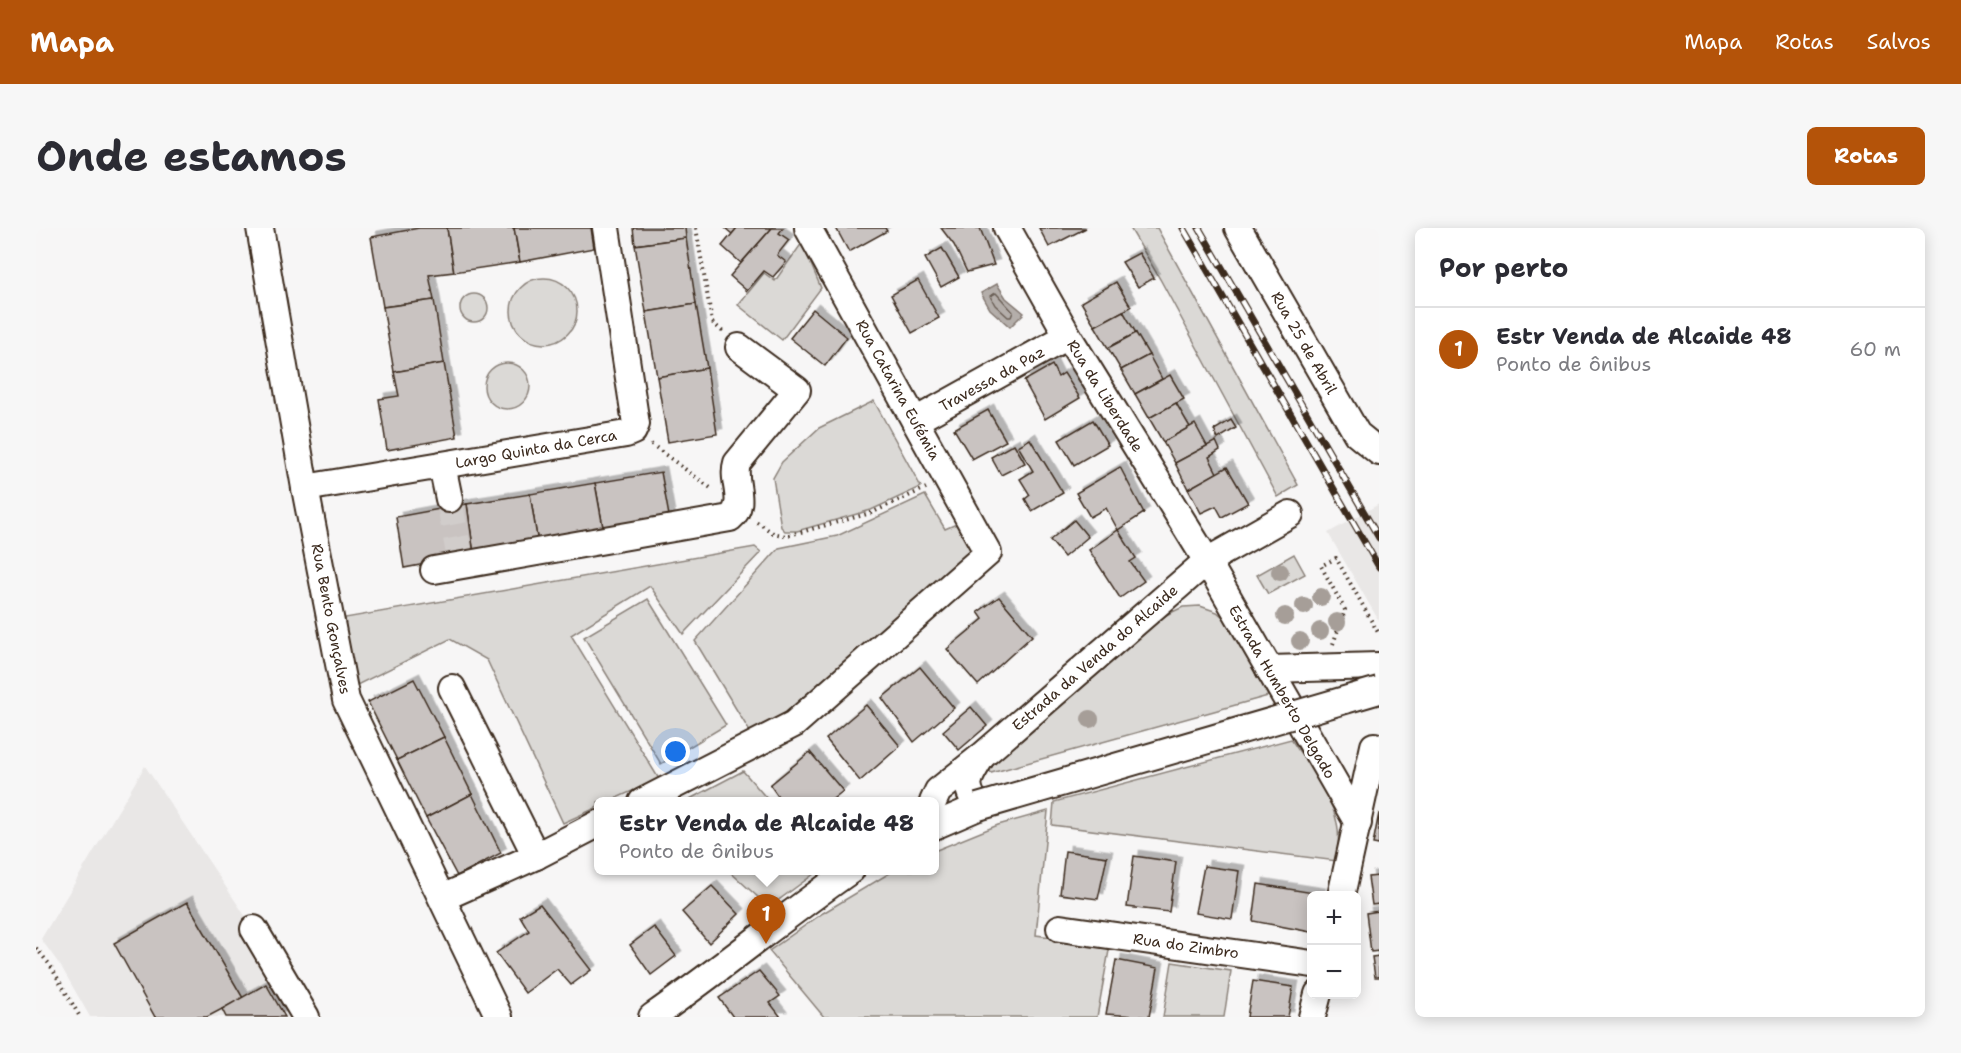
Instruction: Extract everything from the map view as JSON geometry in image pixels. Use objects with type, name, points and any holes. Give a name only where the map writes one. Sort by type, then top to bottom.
[{"type":"street","name":"Rua Bento Gonçalves","points":[[260,228],[346,700],[499,1017]]},
{"type":"street","name":"Largo Quinta da Cerca","points":[[306,488],[633,431],[636,424],[606,228]]},
{"type":"street","name":"Rua Catarina Eufémia","points":[[650,797],[794,724],[988,553],[808,228]]},
{"type":"street","name":"Rua da Liberdade","points":[[1007,228],[1068,336],[1207,561]]},
{"type":"street","name":"Rua 25 de Abril","points":[[1238,228],[1357,434],[1379,452]]},
{"type":"street","name":"Travessa da Paz","points":[[915,421],[1068,336]]},
{"type":"street","points":[[434,570],[730,518],[738,509],[739,502],[735,476],[737,463],[797,390],[739,347]]},
{"type":"street","points":[[442,465],[448,499]]},
{"type":"street","name":"Estrada da Venda do Alcaide","points":[[935,797],[938,791],[982,756],[1207,561],[1290,514]]},
{"type":"street","name":"Estrada Humberto Delgado","points":[[1207,561],[1358,823]]},
{"type":"street","points":[[1269,669],[1379,666]]},
{"type":"street","points":[[452,688],[536,856]]},
{"type":"street","points":[[939,824],[978,807],[1379,690]]},
{"type":"street","points":[[1342,891],[1374,746]]},
{"type":"street","name":"Estrada da Venda do Alcaide","points":[[978,807],[970,794],[968,780],[982,756]]},
{"type":"street","points":[[442,898],[536,856],[594,826]]},
{"type":"street","points":[[652,1017],[709,978],[793,911],[844,875]]},
{"type":"street","name":"Rua do Zimbro","points":[[1060,928],[1307,963]]},
{"type":"street","points":[[254,929],[306,1017]]},
{"type":"street","points":[[1312,1017],[1317,999]]},
{"type":"path","points":[[696,228],[712,322],[739,347]]},
{"type":"path","points":[[633,431],[772,533],[786,536],[871,513],[947,478]]},
{"type":"path","points":[[1323,668],[1346,610],[1321,566],[1336,558],[1379,634]]},
{"type":"path","points":[[36,948],[50,965],[80,1017]]},
{"type":"shaded area","points":[[1130,228],[1157,228],[1298,485],[1278,497]]},
{"type":"shaded area","points":[[802,243],[821,288],[782,340],[738,305],[764,273],[775,281]]},
{"type":"shaded area","points":[[544,278],[557,281],[567,288],[574,298],[577,311],[574,324],[567,334],[557,341],[544,344],[531,341],[521,334],[514,324],[511,311],[514,298],[521,288],[531,281]]},
{"type":"shaded area","points":[[474,294],[484,298],[488,308],[484,318],[474,322],[464,318],[460,308],[464,298]]},
{"type":"shaded area","points":[[507,363],[523,370],[530,386],[523,402],[507,409],[491,402],[484,386],[491,370]]},
{"type":"shaded area","points":[[874,401],[921,487],[871,510],[797,531],[785,531],[781,527],[773,478],[782,462],[819,428]]},
{"type":"shaded area","points":[[925,495],[945,529],[961,522],[972,548],[966,559],[788,714],[750,732],[695,641],[779,548],[837,536]]},
{"type":"shaded area","points":[[1379,504],[1379,621],[1328,533]]},
{"type":"shaded area","points":[[755,547],[761,552],[683,634],[650,586],[571,635],[659,779],[619,797],[594,797],[594,809],[563,823],[487,660],[450,639],[357,685],[347,650],[345,618]]},
{"type":"shaded area","points":[[1294,554],[1305,574],[1268,594],[1257,575]]},
{"type":"shaded area","points":[[648,599],[726,725],[661,764],[584,637]]},
{"type":"shaded area","points":[[1200,606],[1217,612],[1230,623],[1268,696],[991,773],[987,764],[1164,616],[1183,607]]},
{"type":"shaded area","points":[[1291,739],[1330,801],[1337,823],[1337,861],[1052,825],[1054,802]]},
{"type":"shaded area","points":[[145,766],[254,929],[306,1017],[90,1017],[62,968],[41,939]]},
{"type":"shaded area","points":[[743,771],[766,797],[694,797]]},
{"type":"shaded area","points":[[1048,811],[1036,935],[1110,945],[1097,1017],[824,1017],[769,951],[823,913],[886,875],[939,875],[939,849],[998,825]]},
{"type":"shaded area","points":[[733,875],[813,875],[769,907]]},
{"type":"shaded area","points":[[1172,962],[1231,971],[1224,1017],[1163,1017]]},
{"type":"water","points":[[997,284],[1006,298],[1024,313],[1010,327],[990,309],[981,293]]},
{"type":"building","points":[[419,228],[447,228],[454,272],[429,275],[434,300],[383,307],[371,237]]},
{"type":"building","points":[[447,228],[514,228],[520,262],[454,272]]},
{"type":"building","points":[[514,228],[591,228],[594,248],[520,262]]},
{"type":"building","points":[[633,228],[685,228],[686,238],[635,245]]},
{"type":"building","points":[[725,228],[737,228],[732,234]]},
{"type":"building","points":[[737,228],[772,228],[741,263],[722,246]]},
{"type":"building","points":[[772,228],[783,228],[779,233],[789,240],[777,255],[786,262],[773,277],[764,271],[747,291],[730,276]]},
{"type":"building","points":[[836,228],[885,228],[887,231],[849,252]]},
{"type":"building","points":[[941,228],[980,228],[994,265],[967,272],[954,245]]},
{"type":"building","points":[[1039,228],[1086,228],[1049,247]]},
{"type":"building","points":[[686,238],[696,304],[646,312],[635,245]]},
{"type":"building","points":[[942,248],[959,277],[941,287],[925,258]]},
{"type":"building","points":[[1139,253],[1154,278],[1138,287],[1122,262]]},
{"type":"building","points":[[918,280],[939,318],[912,333],[891,295]]},
{"type":"building","points":[[1116,282],[1131,307],[1095,326],[1081,302]]},
{"type":"building","points":[[434,300],[444,363],[394,372],[383,307]]},
{"type":"building","points":[[696,304],[707,368],[657,377],[646,312]]},
{"type":"building","points":[[813,309],[847,337],[825,366],[790,338]]},
{"type":"building","points":[[1123,311],[1136,333],[1108,348],[1095,326]]},
{"type":"building","points":[[1136,333],[1149,355],[1121,370],[1108,348]]},
{"type":"building","points":[[1149,355],[1162,379],[1135,394],[1121,370]]},
{"type":"building","points":[[444,363],[457,437],[387,450],[379,399],[399,396],[394,372]]},
{"type":"building","points":[[1052,365],[1058,377],[1064,373],[1080,398],[1045,419],[1024,381]]},
{"type":"building","points":[[707,368],[717,434],[668,442],[657,377]]},
{"type":"building","points":[[1170,375],[1184,399],[1149,418],[1135,394]]},
{"type":"building","points":[[1176,403],[1190,427],[1163,442],[1149,418]]},
{"type":"building","points":[[988,410],[1006,441],[972,459],[954,429]]},
{"type":"building","points":[[1093,420],[1108,445],[1074,465],[1059,440]]},
{"type":"building","points":[[1231,420],[1236,428],[1218,439],[1214,430]]},
{"type":"building","points":[[1195,424],[1207,446],[1175,463],[1163,442]]},
{"type":"building","points":[[1030,439],[1063,493],[1032,511],[1025,499],[1030,495],[1020,479],[1033,471],[1018,446]]},
{"type":"building","points":[[1216,441],[1220,450],[1209,457],[1217,473],[1188,489],[1175,463]]},
{"type":"building","points":[[1014,444],[1025,463],[1001,475],[991,457]]},
{"type":"building","points":[[1120,467],[1144,513],[1118,530],[1106,508],[1090,517],[1076,493]]},
{"type":"building","points":[[1227,467],[1248,503],[1222,517],[1216,506],[1201,513],[1188,489]]},
{"type":"building","points":[[661,472],[670,521],[604,533],[595,483]]},
{"type":"building","points":[[595,483],[604,533],[538,544],[530,494]]},
{"type":"building","points":[[530,494],[538,544],[474,555],[467,504]]},
{"type":"building","points":[[467,504],[474,555],[404,568],[396,517]]},
{"type":"building","points":[[1074,520],[1088,537],[1064,557],[1050,540]]},
{"type":"building","points":[[1118,530],[1136,558],[1130,562],[1144,581],[1120,598],[1089,550]]},
{"type":"building","points":[[999,597],[1032,636],[978,685],[947,649],[983,619],[978,612]]},
{"type":"building","points":[[920,667],[954,708],[914,742],[882,698]]},
{"type":"building","points":[[414,679],[444,737],[397,760],[368,702]]},
{"type":"building","points":[[866,705],[900,746],[860,781],[826,739]]},
{"type":"building","points":[[971,707],[987,726],[959,750],[943,731]]},
{"type":"building","points":[[444,737],[472,794],[426,818],[397,760]]},
{"type":"building","points":[[810,752],[843,791],[835,797],[778,797],[770,785]]},
{"type":"building","points":[[472,794],[501,853],[457,876],[426,818]]},
{"type":"building","points":[[1379,813],[1379,845],[1373,844]]},
{"type":"building","points":[[1065,851],[1107,857],[1098,899],[1060,894]]},
{"type":"building","points":[[1134,856],[1176,862],[1169,912],[1127,907]]},
{"type":"building","points":[[1204,866],[1239,871],[1232,919],[1195,913]]},
{"type":"building","points":[[1379,876],[1379,904],[1372,905],[1368,877]]},
{"type":"building","points":[[1258,884],[1307,892],[1307,931],[1253,921]]},
{"type":"building","points":[[712,886],[739,914],[709,943],[682,912]]},
{"type":"building","points":[[187,902],[243,998],[207,1017],[155,1017],[114,943]]},
{"type":"building","points":[[540,904],[591,970],[571,985],[557,969],[525,993],[496,953],[529,931],[520,916]]},
{"type":"building","points":[[1379,911],[1379,951],[1371,952],[1366,913]]},
{"type":"building","points":[[654,927],[676,956],[651,975],[630,945]]},
{"type":"building","points":[[1379,956],[1379,977],[1375,977],[1372,957]]},
{"type":"building","points":[[1116,960],[1158,968],[1149,1017],[1106,1014]]},
{"type":"building","points":[[759,971],[780,996],[770,1003],[781,1017],[733,1017],[719,998]]},
{"type":"building","points":[[1253,981],[1293,987],[1288,1017],[1247,1017]]},
{"type":"building","points":[[266,984],[285,1017],[226,1017],[222,1009]]},
{"type":"tunnel","points":[[449,499],[461,565]]},
{"type":"railway","points":[[1183,228],[1379,567]]},
{"type":"railway","points":[[1199,228],[1379,538]]},
{"type":"place","name":"Estr Venda de Alcaide 48","points":[[766,944]]}]
